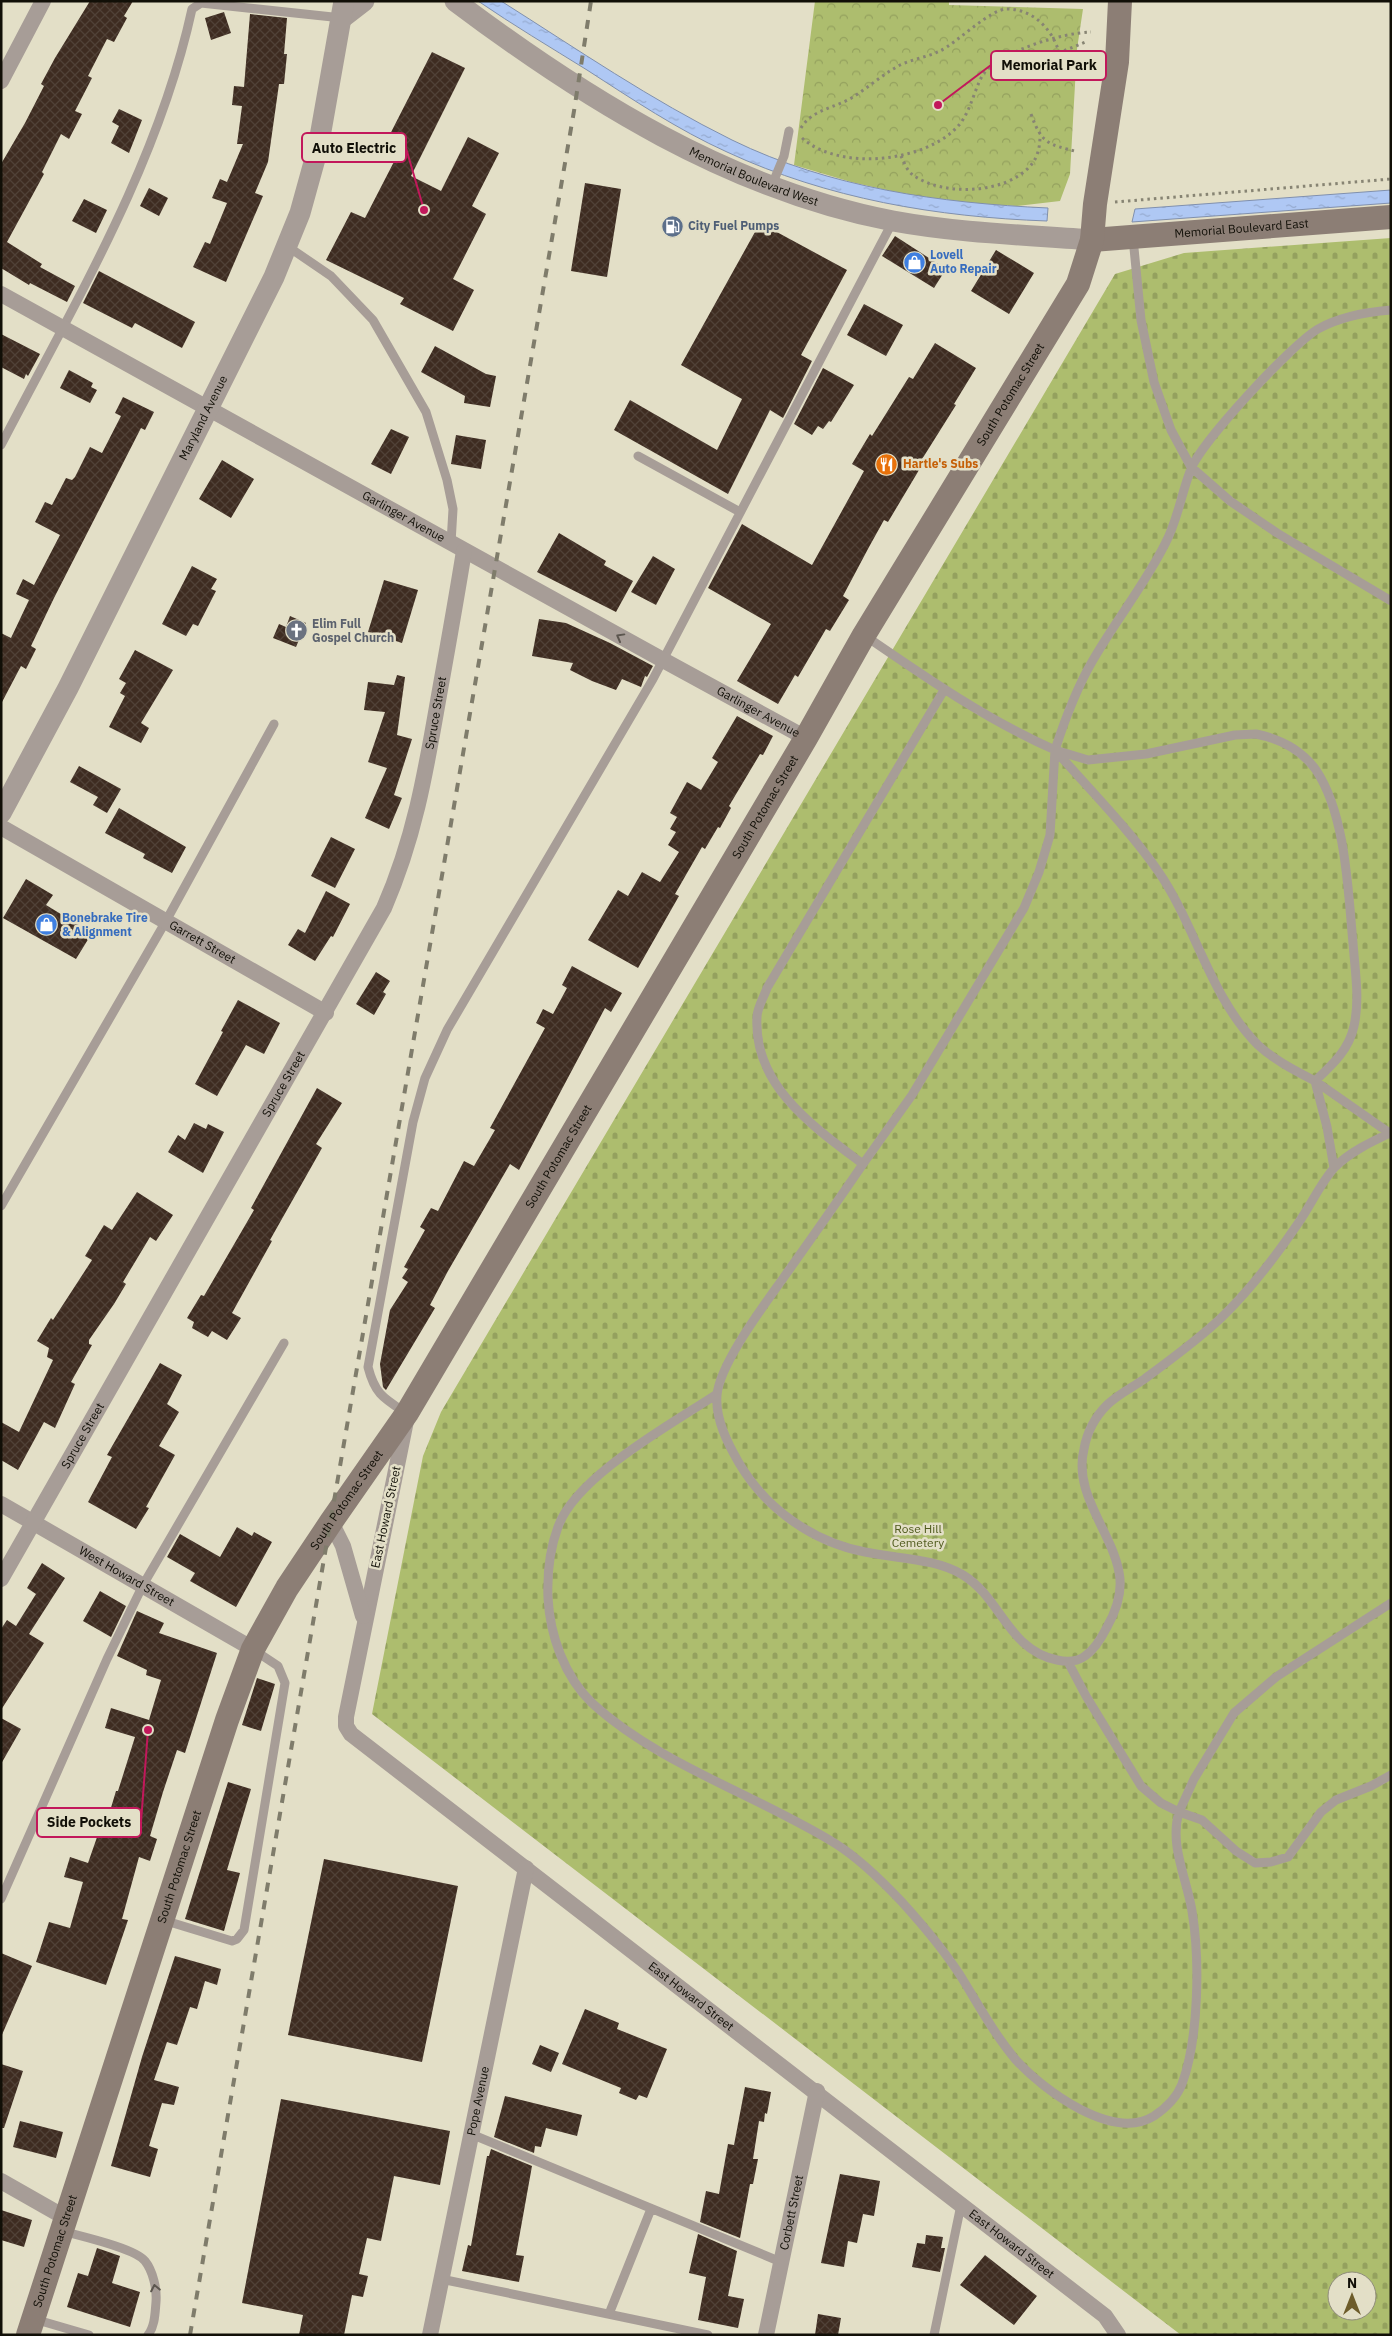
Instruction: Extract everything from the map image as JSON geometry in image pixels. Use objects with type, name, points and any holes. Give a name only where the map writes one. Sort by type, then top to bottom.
[{"type":"main road","name":"South Potomac Street","points":[[31,2327],[253,1649],[287,1588],[407,1414],[806,738],[864,635],[1078,284],[1092,240],[1095,204],[1117,62],[1120,1]]},
{"type":"main road","name":"Memorial Boulevard East","points":[[1092,240],[1391,217]]},
{"type":"street","points":[[1,81],[43,1]]},
{"type":"street","points":[[343,10],[364,1]]},
{"type":"street","name":"Memorial Boulevard West","points":[[455,1],[530,55],[652,130],[709,159],[775,180],[826,203],[893,221],[973,231],[1092,240]]},
{"type":"street","name":"Maryland Avenue","points":[[1,813],[68,688],[274,277],[300,214],[321,134],[343,10]]},
{"type":"street","name":"Garlinger Avenue","points":[[1,294],[63,326],[458,547],[806,738]]},
{"type":"street","name":"Spruce Street","points":[[1,1579],[326,1013],[384,908],[404,858],[426,772],[458,547]]},
{"type":"street","name":"Garrett Street","points":[[1,827],[326,1013]]},
{"type":"street","name":"East Howard Street","points":[[407,1414],[346,1717],[346,1726],[352,1734],[817,2091],[1105,2316],[1118,2335]]},
{"type":"street","name":"West Howard Street","points":[[1,1504],[253,1649]]},
{"type":"street","name":"East Howard Street","points":[[331,1522],[344,1546],[364,1620]]},
{"type":"street","name":"Pope Avenue","points":[[430,2335],[526,1868]]},
{"type":"street","name":"Corbett Street","points":[[766,2335],[817,2091]]},
{"type":"street","points":[[1,2181],[64,2224]]},
{"type":"lane","points":[[1,445],[133,188],[174,81],[192,9],[195,5],[201,3],[343,10]]},
{"type":"lane","points":[[775,180],[784,156],[789,130]]},
{"type":"lane","points":[[407,1414],[380,1396],[372,1382],[368,1366],[413,1122],[425,1078],[447,1030],[554,851],[663,660],[893,221]]},
{"type":"lane","points":[[1133,237],[1141,320],[1154,382],[1171,430],[1191,467],[1230,501],[1277,533],[1391,601]]},
{"type":"lane","points":[[287,246],[331,276],[372,320],[426,412],[447,480],[458,547]]},
{"type":"lane","points":[[1055,750],[1125,828],[1158,872],[1182,908],[1222,997],[1241,1026],[1259,1046],[1285,1065],[1315,1081],[1390,1134],[1364,1146],[1334,1168],[1259,1278],[1220,1319],[1171,1359],[1108,1404],[1091,1426],[1082,1452],[1083,1477],[1090,1503],[1119,1572],[1119,1594],[1113,1616],[1101,1639],[1085,1656],[1068,1662],[1045,1657],[1023,1644],[986,1597],[966,1577],[944,1566],[864,1552],[827,1541],[796,1524],[770,1503],[747,1477],[730,1448],[720,1419],[717,1394],[729,1361],[752,1322],[912,1095],[1024,908],[1039,872],[1050,835],[1055,750],[1068,710],[1093,660],[1166,544],[1182,503],[1191,467],[1217,430],[1291,351],[1318,329],[1349,317],[1391,310]]},
{"type":"lane","points":[[638,456],[740,512]]},
{"type":"lane","points":[[864,635],[944,690],[1026,737],[1055,750],[1088,760],[1146,754],[1235,735],[1256,734],[1276,738],[1297,750],[1316,770],[1329,796],[1339,832],[1349,900],[1358,996],[1354,1027],[1347,1046],[1315,1081]]},
{"type":"lane","points":[[863,1164],[813,1127],[792,1107],[772,1079],[759,1048],[757,1016],[767,988],[944,690]]},
{"type":"lane","points":[[1,1206],[166,921],[274,724]]},
{"type":"lane","points":[[1315,1081],[1327,1127],[1334,1168]]},
{"type":"lane","points":[[1,1899],[107,1659],[143,1585],[284,1342]]},
{"type":"lane","points":[[717,1394],[639,1445],[594,1480],[577,1494],[558,1524],[547,1569],[549,1608],[557,1649],[571,1674],[590,1701],[624,1727],[666,1754],[777,1811],[839,1846],[886,1884],[922,1925],[959,1973],[992,2028],[1018,2062],[1053,2092],[1078,2109],[1110,2121],[1133,2124],[1151,2118],[1170,2104],[1182,2086],[1189,2058],[1195,2007],[1197,1953],[1192,1910],[1174,1827],[1194,1779],[1234,1713],[1276,1677],[1391,1603]]},
{"type":"lane","points":[[163,1920],[232,1941],[244,1930],[285,1683],[278,1666],[253,1649]]},
{"type":"lane","points":[[1068,1662],[1086,1696],[1141,1786],[1162,1803],[1179,1812],[1202,1820],[1236,1851],[1255,1863],[1271,1862],[1288,1857],[1321,1812],[1336,1800],[1371,1786],[1391,1775]]},
{"type":"lane","points":[[471,2134],[781,2262]]},
{"type":"lane","points":[[934,2335],[961,2205]]},
{"type":"lane","points":[[609,2314],[651,2209]]},
{"type":"lane","points":[[64,2224],[144,2260],[152,2273],[156,2297],[154,2320],[148,2335]]},
{"type":"lane","points":[[441,2279],[708,2335]]},
{"type":"lane","points":[[31,2327],[89,2335]]},
{"type":"path","points":[[1058,52],[1054,39],[1036,18],[1026,12],[999,10],[954,43],[928,56],[902,64],[851,98],[810,118],[800,129],[801,137],[809,144],[842,156],[864,159],[901,156],[938,143],[955,130],[968,112],[986,70],[1008,56],[1054,39],[1070,34],[1091,32]]},
{"type":"path","points":[[1035,74],[1046,61],[1058,52],[1088,41]]},
{"type":"path","points":[[901,156],[912,175],[953,190],[985,188],[1002,183],[1026,170],[1037,155],[1040,136],[1032,114]]},
{"type":"path","points":[[1040,136],[1052,144],[1078,152]]},
{"type":"path","points":[[1095,204],[1391,179]]},
{"type":"green space","points":[[815,1],[949,1],[949,5],[1083,9],[1077,49],[1070,174],[1060,201],[1017,206],[979,204],[908,195],[851,182],[794,165]]},
{"type":"green space","name":"Rose Hill Cemetery","points":[[1391,238],[1391,2335],[1181,2335],[372,1714],[423,1456],[441,1412],[1115,274],[1184,253]]},
{"type":"water","points":[[478,1],[501,1],[672,108],[732,140],[769,156],[808,170],[886,190],[967,202],[1048,208],[1047,221],[965,215],[884,203],[804,182],[765,168],[727,152],[673,124]]},
{"type":"water","points":[[1391,190],[1391,203],[1132,222],[1135,209]]},
{"type":"building","points":[[90,1],[133,1],[124,16],[127,18],[114,42],[107,39],[88,76],[92,78],[75,111],[82,114],[69,139],[61,134],[42,172],[44,174],[7,242],[42,264],[40,267],[75,286],[67,302],[30,283],[29,285],[1,268],[1,164],[44,86],[41,84],[55,58]]},
{"type":"building","points":[[224,12],[231,33],[211,40],[205,18]]},
{"type":"building","points":[[250,14],[287,18],[284,54],[287,54],[284,84],[279,84],[268,162],[255,193],[263,196],[226,282],[193,267],[205,242],[210,244],[227,203],[212,198],[220,179],[227,182],[243,144],[237,144],[242,106],[232,105],[234,86],[244,87]]},
{"type":"building","points":[[432,52],[465,68],[411,176],[441,191],[468,137],[499,153],[472,206],[486,214],[453,279],[474,290],[453,331],[400,304],[404,298],[326,260],[351,212],[365,218],[399,152],[385,144]]},
{"type":"building","points":[[119,109],[142,120],[129,153],[111,143],[119,126],[112,122]]},
{"type":"building","points":[[585,183],[621,189],[607,277],[571,271]]},
{"type":"building","points":[[149,188],[168,198],[159,216],[140,206]]},
{"type":"building","points":[[84,199],[107,210],[96,233],[72,221]]},
{"type":"building","points":[[760,223],[847,270],[801,355],[812,361],[783,418],[770,410],[728,494],[614,430],[630,400],[717,450],[742,399],[681,365]]},
{"type":"building","name":"Lovell Auto Repair","points":[[895,236],[946,269],[934,288],[882,256]]},
{"type":"building","points":[[996,250],[1034,273],[1009,314],[971,291]]},
{"type":"building","points":[[99,271],[195,322],[182,348],[135,323],[132,328],[83,303]]},
{"type":"building","points":[[864,304],[903,325],[886,356],[847,335]]},
{"type":"building","points":[[1,334],[40,354],[28,376],[26,374],[24,379],[1,367]]},
{"type":"building","points":[[935,343],[976,368],[954,404],[956,405],[919,464],[922,465],[888,522],[884,520],[869,547],[843,596],[849,600],[830,631],[826,629],[798,677],[795,675],[778,704],[737,681],[771,624],[708,588],[742,524],[812,565],[864,471],[852,464],[909,377],[913,379]]},
{"type":"building","points":[[435,346],[486,374],[496,376],[490,407],[464,403],[465,396],[421,372]]},
{"type":"building","points":[[823,368],[854,385],[831,422],[829,421],[823,429],[818,426],[812,435],[794,424]]},
{"type":"building","points":[[69,370],[93,383],[91,387],[97,390],[90,403],[60,388]]},
{"type":"building","points":[[123,397],[154,412],[145,430],[141,428],[54,598],[31,646],[36,649],[26,669],[21,666],[1,704],[1,633],[11,638],[29,600],[16,594],[23,579],[34,585],[60,535],[35,522],[45,502],[52,505],[66,478],[72,480],[75,477],[90,447],[102,453],[121,416],[115,413]]},
{"type":"building","points":[[391,429],[409,437],[391,474],[371,464]]},
{"type":"building","points":[[456,435],[486,440],[481,469],[451,464]]},
{"type":"building","points":[[222,460],[254,479],[231,518],[199,499]]},
{"type":"building","points":[[559,533],[606,561],[604,565],[633,581],[616,612],[537,572]]},
{"type":"building","points":[[653,556],[675,569],[656,605],[631,592]]},
{"type":"building","points":[[192,566],[217,579],[211,589],[216,591],[198,626],[193,624],[186,636],[162,624]]},
{"type":"building","points":[[384,580],[418,590],[402,643],[368,632]]},
{"type":"building","name":"Elim Full Gospel Church","points":[[290,616],[306,623],[296,647],[273,638],[279,624],[286,627]]},
{"type":"building","points":[[539,619],[566,623],[610,643],[653,666],[647,677],[645,676],[641,687],[622,679],[616,690],[592,681],[570,670],[573,663],[532,656]]},
{"type":"building","points":[[135,650],[173,670],[141,723],[149,728],[141,743],[109,727],[125,696],[120,693],[126,683],[119,679]]},
{"type":"building","points":[[397,675],[405,677],[397,735],[412,739],[394,795],[402,798],[389,829],[365,818],[387,768],[368,762],[385,712],[364,710],[368,682],[394,685]]},
{"type":"building","points":[[737,716],[773,736],[763,755],[760,754],[729,806],[731,808],[720,828],[718,827],[705,849],[702,847],[675,894],[679,896],[638,968],[588,940],[618,890],[628,896],[642,872],[660,882],[679,852],[668,845],[676,832],[670,829],[677,817],[670,813],[687,782],[701,790],[718,762],[712,758]]},
{"type":"building","points":[[79,766],[121,789],[107,813],[93,805],[98,797],[70,782]]},
{"type":"building","points":[[119,808],[186,847],[172,873],[143,858],[145,854],[105,833]]},
{"type":"building","points":[[331,837],[355,849],[335,888],[311,876]]},
{"type":"building","name":"Bonebrake Tire & Alignment","points":[[26,879],[53,895],[46,905],[92,933],[76,959],[3,918]]},
{"type":"building","points":[[326,891],[350,904],[333,937],[331,936],[315,961],[288,945],[298,929],[305,933]]},
{"type":"building","points":[[572,966],[622,993],[611,1012],[605,1008],[519,1170],[510,1164],[430,1305],[435,1308],[386,1390],[383,1387],[380,1364],[390,1310],[408,1282],[402,1278],[408,1269],[404,1267],[425,1230],[420,1227],[431,1208],[438,1211],[464,1161],[474,1166],[495,1130],[490,1128],[545,1028],[536,1023],[543,1009],[553,1014],[567,988],[562,985]]},
{"type":"building","points":[[376,972],[390,981],[383,992],[386,994],[374,1015],[356,1004]]},
{"type":"building","points":[[238,1000],[280,1023],[264,1054],[246,1045],[217,1096],[195,1084]]},
{"type":"building","points":[[317,1088],[342,1103],[316,1144],[322,1148],[270,1240],[272,1241],[232,1313],[241,1318],[227,1340],[212,1331],[208,1337],[192,1328],[194,1322],[187,1318],[201,1295],[204,1296],[254,1210],[251,1208]]},
{"type":"building","points":[[194,1123],[206,1129],[208,1124],[224,1132],[203,1173],[168,1152],[178,1135],[185,1140]]},
{"type":"building","points":[[137,1192],[173,1215],[156,1241],[150,1237],[123,1282],[126,1284],[89,1340],[89,1344],[92,1345],[71,1382],[75,1384],[55,1428],[44,1422],[18,1470],[1,1460],[1,1422],[19,1432],[53,1360],[47,1357],[49,1348],[37,1341],[92,1260],[85,1256],[104,1225],[112,1230]]},
{"type":"building","points":[[160,1363],[182,1375],[167,1404],[179,1412],[159,1446],[175,1455],[146,1507],[149,1508],[136,1529],[88,1502],[112,1457],[107,1455]]},
{"type":"building","points":[[237,1527],[252,1536],[254,1532],[272,1542],[236,1607],[190,1581],[195,1573],[167,1557],[180,1534],[220,1557]]},
{"type":"building","points":[[42,1563],[65,1578],[29,1634],[44,1643],[1,1710],[1,1629],[7,1620],[16,1626],[36,1594],[27,1588]]},
{"type":"building","points":[[100,1591],[126,1606],[111,1637],[83,1621]]},
{"type":"building","points":[[137,1611],[164,1623],[159,1633],[217,1653],[185,1753],[177,1750],[163,1792],[150,1836],[157,1839],[150,1861],[139,1857],[122,1919],[128,1920],[106,1985],[36,1962],[49,1922],[70,1928],[83,1882],[64,1877],[70,1857],[88,1863],[103,1820],[107,1821],[135,1737],[105,1728],[111,1708],[149,1720],[161,1680],[146,1675],[147,1670],[117,1656]]},
{"type":"building","points":[[257,1678],[275,1684],[261,1731],[242,1725]]},
{"type":"building","points":[[1,1718],[21,1729],[1,1764]]},
{"type":"building","points":[[228,1782],[251,1789],[227,1870],[240,1873],[224,1931],[185,1919]]},
{"type":"building","points":[[324,1859],[458,1886],[422,2062],[288,2035]]},
{"type":"building","points":[[1,1953],[32,1966],[1,2037]]},
{"type":"building","points":[[175,1956],[221,1969],[217,1985],[205,1981],[197,2009],[190,2007],[177,2045],[167,2042],[154,2080],[179,2087],[174,2105],[162,2103],[149,2146],[158,2149],[150,2177],[111,2166],[142,2057]]},
{"type":"building","points":[[585,2009],[619,2023],[617,2029],[667,2049],[647,2098],[639,2095],[636,2100],[619,2093],[621,2088],[562,2064]]},
{"type":"building","points":[[540,2045],[559,2053],[551,2072],[532,2064]]},
{"type":"building","points":[[1,2064],[23,2071],[4,2128],[1,2128]]},
{"type":"building","points":[[745,2087],[771,2092],[764,2122],[759,2121],[753,2159],[758,2159],[753,2184],[750,2184],[740,2238],[700,2222],[706,2191],[719,2194],[728,2144],[734,2145]]},
{"type":"building","points":[[505,2096],[582,2115],[577,2136],[546,2128],[541,2147],[535,2146],[534,2153],[494,2137]]},
{"type":"building","points":[[281,2099],[450,2131],[440,2185],[394,2176],[381,2241],[367,2238],[359,2274],[368,2276],[363,2297],[352,2295],[344,2335],[299,2335],[303,2315],[242,2303]]},
{"type":"building","points":[[20,2121],[63,2132],[56,2158],[13,2147]]},
{"type":"building","points":[[491,2149],[532,2166],[516,2255],[524,2256],[519,2282],[462,2271],[468,2245],[471,2246],[487,2156],[489,2156]]},
{"type":"building","points":[[840,2174],[880,2181],[874,2216],[863,2214],[857,2243],[848,2241],[844,2267],[821,2263]]},
{"type":"building","points":[[1,2210],[32,2220],[24,2247],[1,2240]]},
{"type":"building","points":[[698,2234],[737,2251],[728,2296],[744,2299],[738,2328],[698,2320],[706,2277],[689,2273]]},
{"type":"building","points":[[926,2235],[943,2237],[941,2248],[945,2248],[940,2272],[912,2267],[917,2243],[925,2244]]},
{"type":"building","points":[[97,2248],[120,2256],[112,2283],[140,2292],[130,2327],[67,2307],[78,2273],[88,2276]]},
{"type":"building","points":[[985,2255],[1037,2296],[1014,2325],[960,2285]]},
{"type":"building","points":[[818,2314],[841,2318],[838,2335],[815,2335]]},
{"type":"railway","points":[[190,2335],[574,111],[591,1]]},
{"type":"place","name":"Memorial Park","points":[[938,105]]},
{"type":"place","name":"Auto Electric","points":[[424,210]]},
{"type":"place","name":"City Fuel Pumps","points":[[672,226]]},
{"type":"place","name":"Lovell Auto Repair","points":[[914,262]]},
{"type":"place","name":"Hartle's Subs","points":[[887,464]]},
{"type":"place","name":"Elim Full Gospel Church","points":[[296,631]]},
{"type":"place","name":"Bonebrake Tire & Alignment","points":[[46,925]]},
{"type":"place","name":"Side Pockets","points":[[148,1730]]}]
